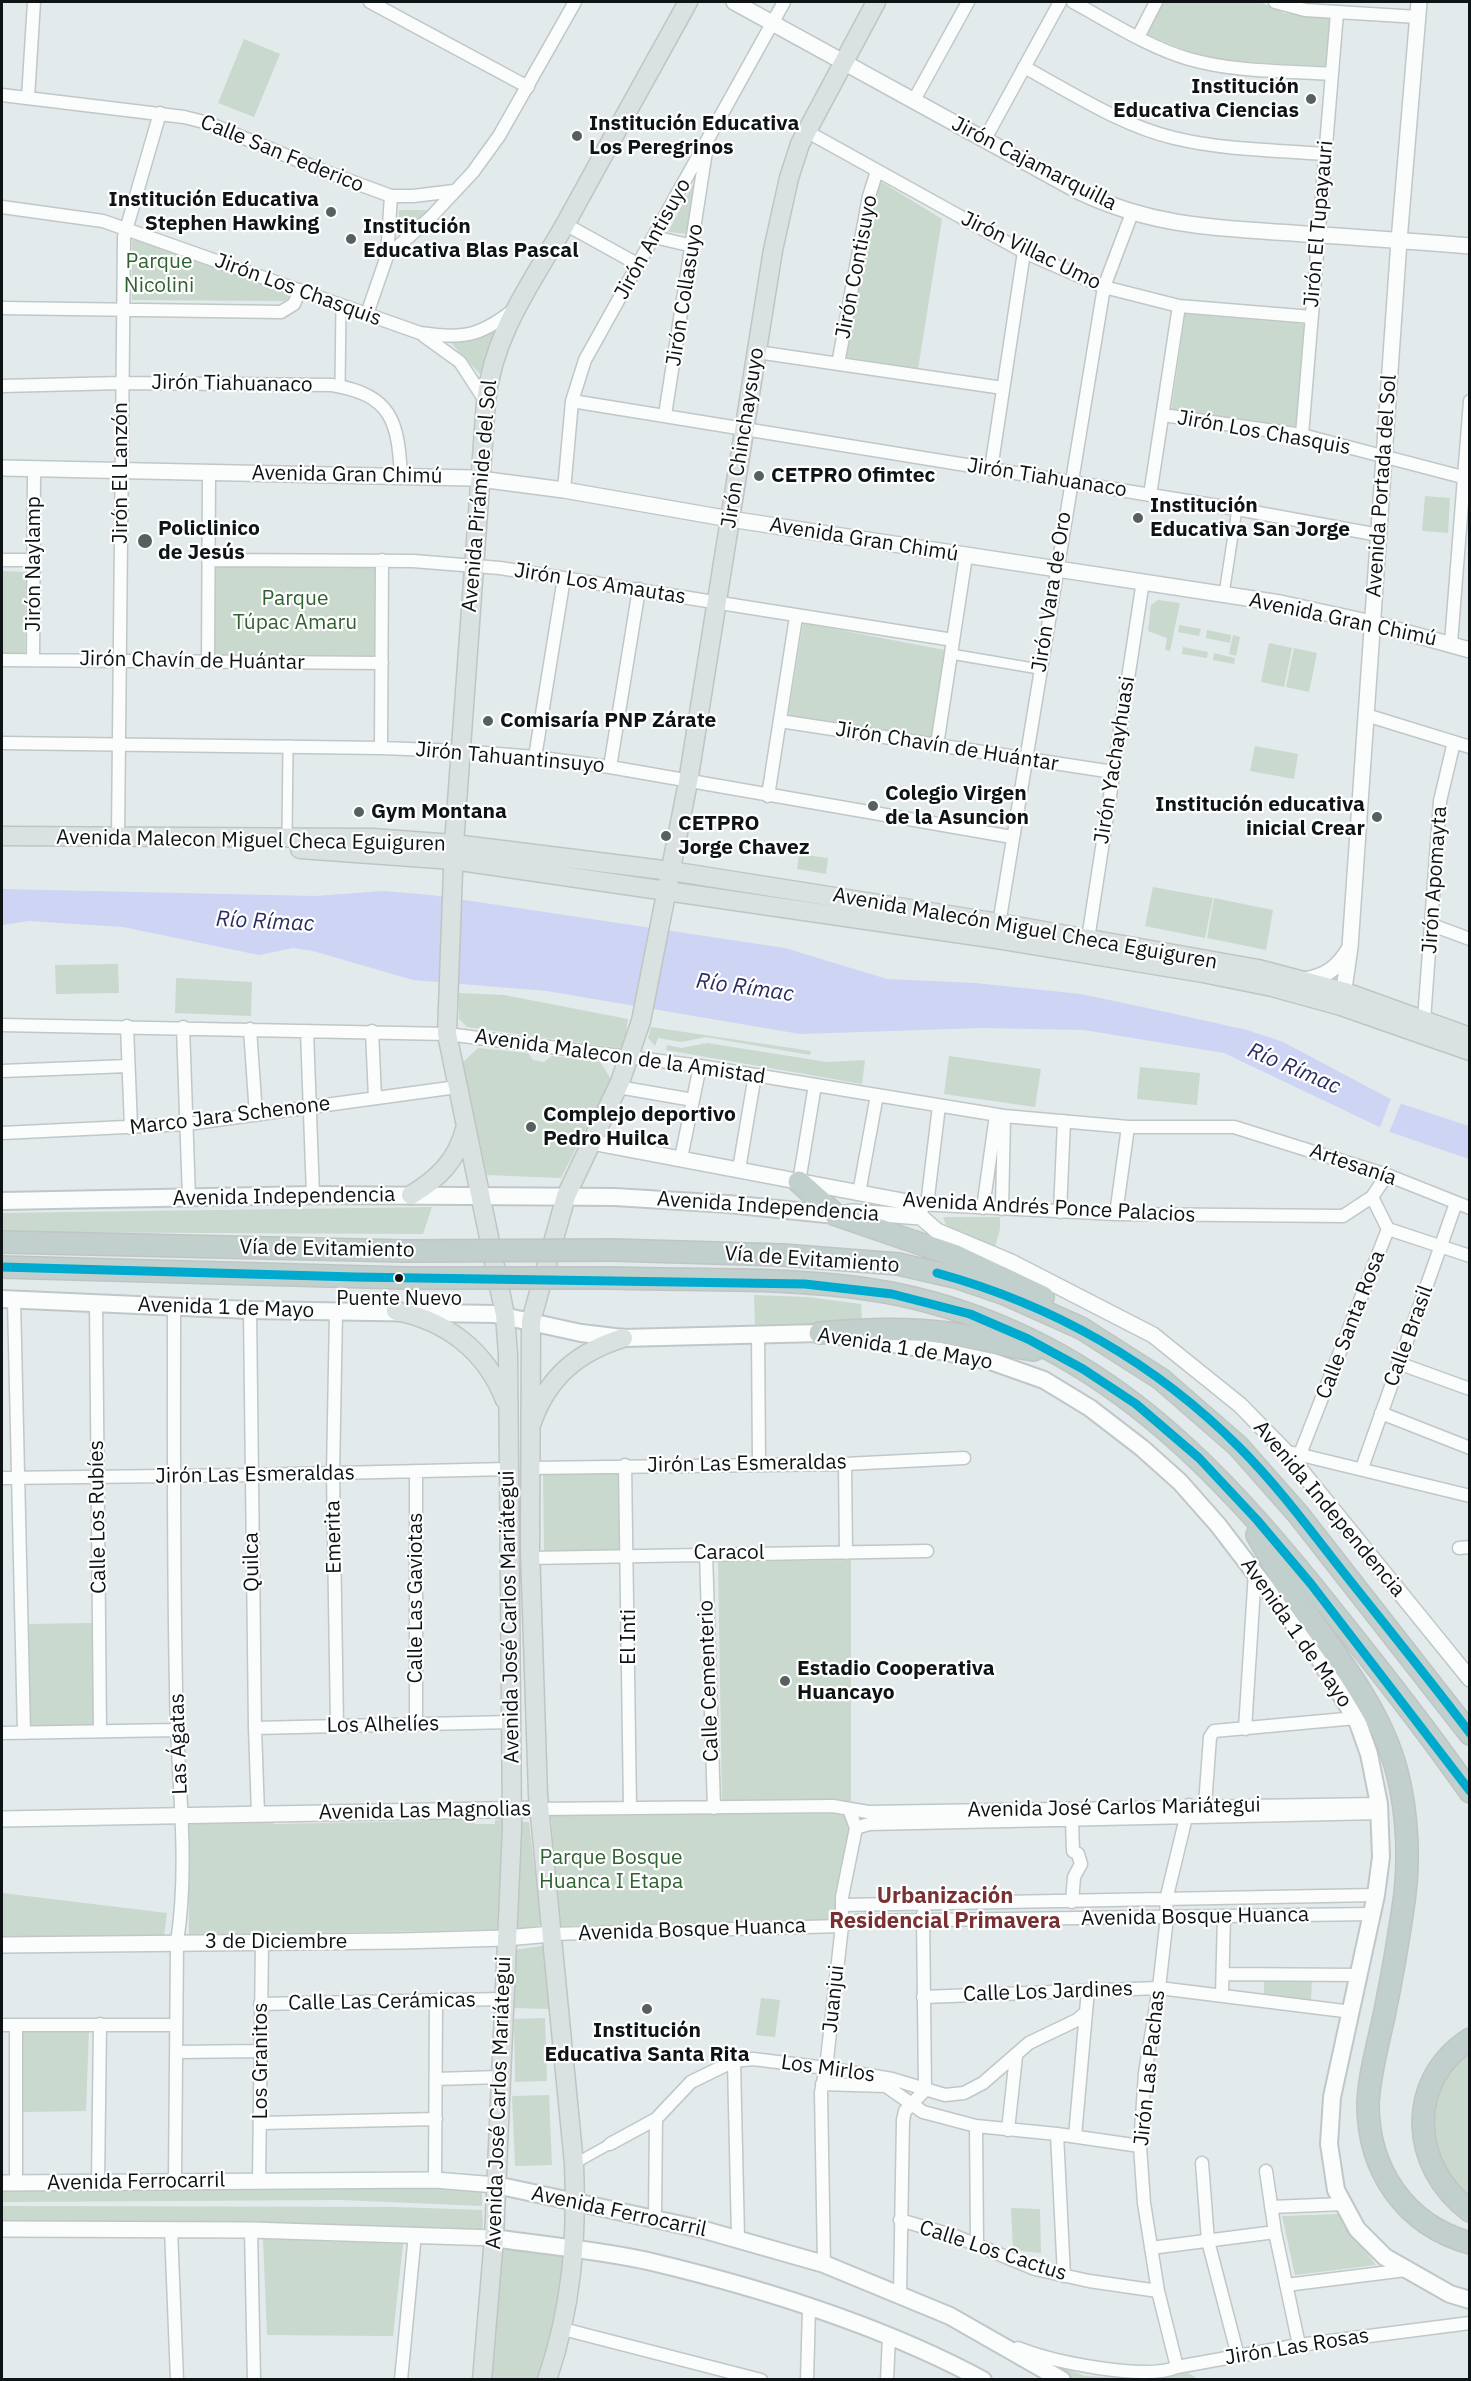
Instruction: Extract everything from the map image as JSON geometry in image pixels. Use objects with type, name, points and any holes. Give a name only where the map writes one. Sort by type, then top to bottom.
[{"type":"highway","points":[[799,1182],[836,1215],[930,1246],[1007,1278],[1038,1293],[1081,1328]]},
{"type":"highway","name":"Vía de Evitamiento","points":[[2,1242],[404,1251],[613,1250],[783,1255],[898,1264],[955,1277],[1005,1294],[1081,1328],[1161,1379],[1238,1446],[1298,1514],[1470,1734]]},
{"type":"highway","name":"Vía de Evitamiento","points":[[2,1267],[404,1278],[614,1278],[792,1284],[894,1294],[977,1317],[1059,1354],[1137,1404],[1232,1490],[1329,1607],[1470,1792]]},
{"type":"highway","points":[[820,1333],[913,1329],[1059,1354]]},
{"type":"highway","points":[[1232,1490],[1285,1584],[1366,1699],[1389,1745],[1398,1775],[1408,1864],[1404,1906],[1368,2103],[1370,2134],[1375,2157],[1397,2196],[1436,2230],[1470,2243]]},
{"type":"highway","points":[[1470,2039],[1457,2047],[1436,2071],[1427,2092],[1424,2131],[1431,2164],[1438,2179],[1452,2196],[1470,2211]]},
{"type":"main road","name":"Avenida Pirámide del Sol","points":[[453,859],[480,479],[491,368],[513,310],[565,224],[688,2]]},
{"type":"main road","name":"Jirón Chinchaysuyo","points":[[666,898],[718,604],[773,250],[789,178],[806,131],[876,2]]},
{"type":"main road","name":"Avenida Malecon Miguel Checa Eguiguren","points":[[2,836],[372,838],[453,859],[666,898]]},
{"type":"main road","name":"Avenida Malecon Miguel Checa Eguiguren","points":[[2,847],[291,848],[453,859],[572,859]]},
{"type":"main road","name":"Avenida José Carlos Mariátegui","points":[[453,859],[447,1034],[505,1315],[508,1408],[513,1810],[494,2238],[482,2379]]},
{"type":"main road","name":"Avenida Malecón Miguel Checa Eguiguren","points":[[572,859],[671,871],[998,931],[1343,999],[1424,1020],[1470,1037]]},
{"type":"main road","name":"Avenida José Carlos Mariátegui","points":[[547,2379],[562,2329],[575,2249],[576,2203],[539,1809],[530,1558],[531,1321],[566,1196],[631,1056],[666,898]]},
{"type":"main road","name":"Avenida Malecón Miguel Checa Eguiguren","points":[[666,898],[1088,939],[1304,980],[1343,999],[1470,1051]]},
{"type":"main road","points":[[411,1195],[446,1169],[457,1153],[465,1128]]},
{"type":"main road","name":"Avenida Independencia","points":[[2,1201],[313,1195],[566,1196],[728,1204],[836,1215]]},
{"type":"main road","name":"Avenida 1 de Mayo","points":[[8,1299],[249,1310],[396,1311],[505,1315],[582,1333],[623,1338],[820,1333],[941,1351],[993,1362],[1044,1380],[1090,1408],[1142,1448],[1180,1482],[1255,1572],[1316,1653],[1356,1718],[1368,1754],[1380,1809],[1381,1857],[1376,1895],[1332,2097],[1329,2145],[1336,2190],[1342,2204],[1367,2241],[1385,2258],[1450,2294],[1470,2300]]},
{"type":"main road","points":[[396,1311],[432,1321],[464,1340],[489,1368],[508,1408]]},
{"type":"main road","points":[[529,1439],[538,1406],[563,1370],[596,1347],[623,1338]]},
{"type":"main road","name":"Avenida Ferrocarril","points":[[496,2185],[655,2218],[738,2238],[824,2264],[900,2293],[988,2336],[1062,2379]]},
{"type":"main road","name":"Avenida Ferrocarril","points":[[494,2238],[651,2262],[809,2308],[889,2336],[942,2358],[983,2379]]},
{"type":"street","points":[[28,98],[34,2]]},
{"type":"street","points":[[370,2],[528,87]]},
{"type":"street","points":[[387,256],[430,218],[473,172],[500,136],[575,2]]},
{"type":"street","name":"Jirón Cajamarquilla","points":[[734,2],[1080,192],[1132,213],[1160,221],[1223,230],[1318,234],[1470,246]]},
{"type":"street","name":"Jirón Antisuyo","points":[[564,490],[572,400],[585,360],[784,2]]},
{"type":"street","points":[[914,100],[969,2]]},
{"type":"street","points":[[985,139],[1060,2]]},
{"type":"street","points":[[1073,2],[1172,53],[1205,63],[1332,74]]},
{"type":"street","points":[[1138,37],[1156,2]]},
{"type":"street","points":[[1275,2],[1305,10],[1337,13],[1419,9]]},
{"type":"street","name":"Avenida Portada del Sol","points":[[1343,999],[1350,947],[1400,241],[1419,9]]},
{"type":"street","name":"Jirón El Tupayauri","points":[[1302,435],[1337,13]]},
{"type":"street","points":[[1024,67],[1118,118],[1173,138],[1231,147],[1325,154]]},
{"type":"street","name":"Calle San Federico","points":[[2,95],[160,113],[208,123],[335,176],[391,196],[413,196],[454,190]]},
{"type":"street","name":"Jirón El Lanzón","points":[[118,838],[122,470],[121,310],[126,228],[160,113]]},
{"type":"street","name":"Jirón Villac Umo","points":[[806,131],[1024,252],[1104,288],[1179,306],[1312,317]]},
{"type":"street","name":"Jirón Collasuyo","points":[[665,416],[708,138]]},
{"type":"street","name":"Jirón Contisuyo","points":[[838,364],[869,196],[877,171]]},
{"type":"street","points":[[367,314],[387,256],[391,196]]},
{"type":"street","name":"Jirón Los Chasquis","points":[[2,207],[75,215],[126,228],[420,333],[448,338],[465,336],[489,327],[513,310]]},
{"type":"street","name":"Jirón Vara de Oro","points":[[998,931],[1070,483],[1104,288],[1132,213]]},
{"type":"street","points":[[565,224],[639,265]]},
{"type":"street","points":[[654,237],[693,246]]},
{"type":"street","points":[[991,469],[1024,252]]},
{"type":"street","points":[[2,308],[281,312],[294,304],[300,290]]},
{"type":"street","points":[[340,387],[341,305]]},
{"type":"street","points":[[1150,495],[1179,306]]},
{"type":"street","name":"Jirón Los Chasquis","points":[[420,333],[460,362],[486,402]]},
{"type":"street","points":[[757,352],[1003,388]]},
{"type":"street","name":"Jirón Tiahuanaco","points":[[2,386],[121,383],[340,387],[370,396],[392,419],[399,437],[401,476]]},
{"type":"street","name":"Jirón Tiahuanaco","points":[[572,400],[1237,509],[1379,535]]},
{"type":"street","points":[[1450,643],[1464,560],[1470,401]]},
{"type":"street","name":"Jirón Los Chasquis","points":[[1163,415],[1302,435],[1385,455],[1467,479]]},
{"type":"street","name":"Avenida Gran Chimú","points":[[2,468],[480,479],[564,490],[966,556],[1143,580],[1372,623],[1470,650]]},
{"type":"street","name":"Jirón Naylamp","points":[[33,660],[34,468]]},
{"type":"street","points":[[208,662],[209,472]]},
{"type":"street","points":[[1224,594],[1237,509]]},
{"type":"street","points":[[937,745],[966,556]]},
{"type":"street","points":[[2,560],[34,560]]},
{"type":"street","name":"Jirón Los Amautas","points":[[209,560],[382,560],[474,566],[639,589],[796,617],[953,640]]},
{"type":"street","points":[[381,748],[382,560]]},
{"type":"street","points":[[535,757],[564,578]]},
{"type":"street","name":"Jirón Yachayhuasi","points":[[1088,939],[1143,580]]},
{"type":"street","points":[[610,767],[639,589]]},
{"type":"street","points":[[768,796],[796,617]]},
{"type":"street","points":[[951,654],[1040,669]]},
{"type":"street","name":"Jirón Chavín de Huántar","points":[[2,660],[382,663]]},
{"type":"street","points":[[1366,715],[1470,747]]},
{"type":"street","name":"Jirón Chavín de Huántar","points":[[780,721],[1113,772]]},
{"type":"street","name":"Jirón Apomayta","points":[[1424,1020],[1440,801],[1454,742]]},
{"type":"street","name":"Jirón Tahuantinsuyo","points":[[2,743],[288,745],[460,750],[610,767],[1012,837]]},
{"type":"street","points":[[287,837],[288,745]]},
{"type":"street","points":[[1432,925],[1470,939]]},
{"type":"street","points":[[1304,980],[1319,978],[1329,973],[1337,966],[1350,947]]},
{"type":"street","name":"Avenida Malecon de la Amistad","points":[[2,1025],[447,1034],[700,1066],[1000,1116],[1128,1127],[1234,1127]]},
{"type":"street","points":[[127,1026],[130,1128]]},
{"type":"street","points":[[183,1027],[189,1198]]},
{"type":"street","points":[[250,1029],[256,1115]]},
{"type":"street","points":[[307,1031],[313,1195]]},
{"type":"street","points":[[372,1031],[375,1098]]},
{"type":"street","points":[[2,1071],[128,1066]]},
{"type":"street","points":[[681,1158],[700,1066]]},
{"type":"street","points":[[739,1169],[755,1075]]},
{"type":"street","points":[[799,1182],[815,1085]]},
{"type":"street","name":"Marco Jara Schenone","points":[[2,1134],[188,1124],[457,1086]]},
{"type":"street","points":[[618,1087],[693,1100]]},
{"type":"street","points":[[859,1193],[877,1095]]},
{"type":"street","points":[[922,1209],[939,1106]]},
{"type":"street","points":[[983,1208],[1000,1116]]},
{"type":"street","points":[[1000,1116],[1002,1209]]},
{"type":"street","points":[[1060,1212],[1064,1121]]},
{"type":"street","points":[[1116,1214],[1128,1127]]},
{"type":"street","name":"Artesanía","points":[[1234,1127],[1387,1175],[1470,1208]]},
{"type":"street","name":"Avenida Andrés Ponce Palacios","points":[[591,1142],[859,1193],[922,1209],[983,1208],[1116,1214],[1342,1216],[1372,1197],[1387,1175]]},
{"type":"street","name":"Calle Santa Rosa","points":[[1293,1453],[1388,1229],[1372,1197]]},
{"type":"street","name":"Calle Brasil","points":[[1362,1468],[1456,1203]]},
{"type":"street","name":"Avenida Independencia","points":[[836,1215],[853,1212],[922,1209],[937,1230],[1011,1262],[1153,1335],[1293,1453],[1470,1679]]},
{"type":"street","points":[[1388,1229],[1470,1256]]},
{"type":"street","points":[[8,1299],[18,1477],[24,1733]]},
{"type":"street","name":"Calle Los Rubíes","points":[[96,1304],[100,1731]]},
{"type":"street","name":"Las Ágatas","points":[[174,1307],[177,1730],[182,1815],[181,1917],[177,1942],[175,2180]]},
{"type":"street","name":"Quilca","points":[[249,1310],[258,1814]]},
{"type":"street","name":"Emerita","points":[[336,1312],[333,1474],[337,1726]]},
{"type":"street","points":[[758,1333],[759,1464]]},
{"type":"street","points":[[1398,1363],[1470,1389]]},
{"type":"street","points":[[1381,1413],[1470,1448]]},
{"type":"street","points":[[1293,1453],[1470,1496]]},
{"type":"street","name":"Jirón Las Esmeraldas","points":[[529,1468],[845,1464],[964,1458]]},
{"type":"street","points":[[845,1464],[846,1553]]},
{"type":"street","name":"El Inti","points":[[625,1465],[630,1808]]},
{"type":"street","name":"Jirón Las Esmeraldas","points":[[2,1478],[174,1477],[508,1469]]},
{"type":"street","name":"Calle Las Gaviotas","points":[[416,1472],[416,1724]]},
{"type":"street","name":"Caracol","points":[[530,1558],[706,1553],[927,1551]]},
{"type":"street","name":"Calle Cementerio","points":[[706,1553],[714,1808]]},
{"type":"street","points":[[1245,1729],[1255,1572]]},
{"type":"street","points":[[1205,1805],[1210,1737],[1214,1731],[1356,1718]]},
{"type":"street","name":"Los Alhelíes","points":[[255,1728],[511,1722]]},
{"type":"street","points":[[2,1733],[177,1730]]},
{"type":"street","name":"Avenida José Carlos Mariátegui","points":[[856,1828],[869,1824],[1072,1819],[1189,1811],[1205,1805],[1380,1809]]},
{"type":"street","name":"Avenida Las Magnolias","points":[[2,1819],[539,1809],[833,1806],[849,1809]]},
{"type":"street","points":[[849,1809],[856,1828]]},
{"type":"street","name":"Avenida José Carlos Mariátegui","points":[[849,1809],[868,1812],[1380,1809]]},
{"type":"street","name":"Jirón Las Pachas","points":[[1177,2367],[1158,2291],[1140,2146],[1146,2062],[1159,1988],[1167,1917],[1166,1900],[1189,1811]]},
{"type":"street","points":[[1072,1819],[1073,1851],[1078,1854],[1081,1864],[1074,1877],[1072,1902]]},
{"type":"street","name":"Juanjui","points":[[824,2264],[822,2084],[826,2068],[842,1926],[842,1905],[856,1828]]},
{"type":"street","points":[[842,1905],[1376,1895]]},
{"type":"street","points":[[1052,1918],[1053,1902]]},
{"type":"street","points":[[900,2293],[903,2120],[905,2111],[925,2090],[923,1904]]},
{"type":"street","name":"Avenida Bosque Huanca","points":[[551,1934],[842,1926],[857,1921],[1372,1914]]},
{"type":"street","points":[[1222,1994],[1224,1916]]},
{"type":"street","name":"3 de Diciembre","points":[[2,1945],[506,1938],[551,1934]]},
{"type":"street","name":"Los Granitos","points":[[259,2181],[262,2123],[260,2004],[262,1942]]},
{"type":"street","points":[[1223,1974],[1358,1975]]},
{"type":"street","name":"Calle Los Jardines","points":[[923,1997],[1159,1988],[1222,1994],[1352,2012]]},
{"type":"street","points":[[1075,2136],[1088,1990]]},
{"type":"street","name":"Calle Las Cerámicas","points":[[260,2004],[503,1999]]},
{"type":"street","points":[[435,2180],[436,2000]]},
{"type":"street","name":"Los Mirlos","points":[[574,2164],[656,2119],[691,2082],[735,2061],[753,2059],[826,2068],[892,2079],[945,2095],[964,2093],[983,2083],[1029,2043],[1077,2020],[1086,2012]]},
{"type":"street","points":[[98,2182],[100,2024]]},
{"type":"street","points":[[2,2025],[176,2025]]},
{"type":"street","points":[[8,2183],[16,2103],[16,2025]]},
{"type":"street","points":[[176,2052],[261,2051]]},
{"type":"street","points":[[1008,2130],[1016,2056]]},
{"type":"street","points":[[735,2061],[738,2238]]},
{"type":"street","points":[[436,2079],[500,2077]]},
{"type":"street","points":[[822,2084],[886,2086],[923,2112],[976,2127],[1075,2136],[1140,2146]]},
{"type":"street","points":[[2,2104],[16,2103]]},
{"type":"street","points":[[262,2123],[436,2119]]},
{"type":"street","points":[[655,2218],[656,2119]]},
{"type":"street","points":[[976,2127],[977,2244]]},
{"type":"street","points":[[1057,2134],[1064,2276]]},
{"type":"street","points":[[1202,2163],[1208,2241],[1238,2356]]},
{"type":"street","points":[[1266,2171],[1275,2232],[1299,2345]]},
{"type":"street","name":"Avenida Ferrocarril","points":[[8,2183],[175,2180],[435,2180],[496,2185]]},
{"type":"street","points":[[1271,2207],[1342,2204]]},
{"type":"street","name":"Calle Los Cactus","points":[[900,2220],[977,2244],[1035,2269],[1158,2291]]},
{"type":"street","name":"Avenida Ferrocarril","points":[[2,2229],[251,2230],[494,2238]]},
{"type":"street","points":[[171,2229],[177,2379]]},
{"type":"street","points":[[251,2230],[254,2379]]},
{"type":"street","points":[[1151,2248],[1275,2232]]},
{"type":"street","points":[[401,2379],[415,2234]]},
{"type":"street","points":[[1286,2285],[1406,2270]]},
{"type":"street","points":[[807,2379],[809,2308]]},
{"type":"street","name":"Jirón Las Rosas","points":[[988,2336],[1071,2368],[1108,2374],[1165,2374],[1177,2367],[1299,2345],[1470,2323]]},
{"type":"street","points":[[562,2329],[761,2379]]},
{"type":"street","points":[[887,2379],[889,2336]]},
{"type":"green space","points":[[1161,2],[1260,2],[1284,13],[1331,16],[1327,68],[1231,62],[1200,56],[1145,34]]},
{"type":"green space","points":[[244,39],[280,54],[254,117],[218,103]]},
{"type":"green space","points":[[698,175],[689,234],[668,232]]},
{"type":"green space","points":[[880,181],[942,219],[918,369],[844,357],[873,194]]},
{"type":"green space","points":[[399,210],[430,210],[398,242]]},
{"type":"green space","name":"Parque Nicolini","points":[[136,239],[287,292],[291,296],[284,301],[132,300],[132,241]]},
{"type":"green space","points":[[1185,314],[1307,324],[1297,431],[1171,412]]},
{"type":"green space","points":[[495,330],[480,374],[450,342]]},
{"type":"green space","points":[[1425,496],[1450,498],[1448,533],[1422,531]]},
{"type":"green space","name":"Parque Túpac Amaru","points":[[213,566],[377,568],[376,656],[213,655]]},
{"type":"green space","points":[[2,571],[26,572],[25,653],[2,653]]},
{"type":"green space","points":[[1158,600],[1180,603],[1170,651],[1165,650],[1167,638],[1148,631],[1151,605]]},
{"type":"green space","points":[[803,623],[945,650],[935,739],[788,717]]},
{"type":"green space","points":[[1179,625],[1201,629],[1199,636],[1178,632]]},
{"type":"green space","points":[[1207,630],[1231,635],[1230,643],[1206,638]]},
{"type":"green space","points":[[1233,635],[1240,637],[1236,656],[1229,654]]},
{"type":"green space","points":[[1269,643],[1292,648],[1284,687],[1261,682]]},
{"type":"green space","points":[[1183,647],[1208,652],[1207,658],[1182,654]]},
{"type":"green space","points":[[1294,648],[1317,653],[1309,692],[1286,687]]},
{"type":"green space","points":[[1214,653],[1235,658],[1234,664],[1213,660]]},
{"type":"green space","points":[[1255,746],[1298,754],[1294,779],[1250,771]]},
{"type":"green space","points":[[799,854],[828,858],[826,874],[797,869]]},
{"type":"green space","points":[[1153,887],[1213,898],[1205,938],[1145,926]]},
{"type":"green space","points":[[1214,898],[1273,910],[1266,950],[1207,938]]},
{"type":"green space","points":[[118,964],[119,993],[56,994],[55,965]]},
{"type":"green space","points":[[176,978],[252,982],[251,1016],[175,1013]]},
{"type":"green space","points":[[459,993],[504,995],[628,1019],[624,1045],[619,1048],[467,1027],[459,1019]]},
{"type":"green space","points":[[651,1027],[811,1051],[810,1055],[706,1037],[681,1042],[658,1038],[655,1046],[648,1038]]},
{"type":"green space","points":[[707,1043],[827,1062],[865,1060],[862,1084],[666,1050],[667,1045],[681,1048]]},
{"type":"green space","name":"Complejo deportivo Pedro Huilca","points":[[478,1048],[528,1053],[533,1060],[544,1062],[552,1056],[600,1062],[611,1079],[561,1178],[487,1175],[462,1063]]},
{"type":"green space","points":[[949,1056],[1041,1069],[1035,1107],[944,1094]]},
{"type":"green space","points":[[1140,1067],[1200,1073],[1197,1105],[1137,1099]]},
{"type":"green space","points":[[432,1207],[423,1234],[2,1232],[2,1213]]},
{"type":"green space","points":[[943,1217],[1000,1217],[1000,1229],[995,1247],[946,1225]]},
{"type":"green space","points":[[754,1295],[807,1297],[861,1304],[862,1321],[755,1328]]},
{"type":"green space","points":[[623,1470],[625,1553],[544,1553],[543,1472]]},
{"type":"green space","name":"Estadio Cooperativa Huancayo","points":[[851,1560],[851,1801],[722,1800],[718,1562]]},
{"type":"green space","points":[[92,1623],[95,1727],[31,1728],[28,1624]]},
{"type":"green space","name":"Parque Bosque Huanca I Etapa","points":[[838,1813],[847,1815],[852,1824],[837,1920],[560,1926],[551,1816]]},
{"type":"green space","points":[[426,1816],[451,1816],[473,1820],[475,1824],[495,1824],[495,1820],[503,1819],[497,1930],[189,1935],[188,1821],[268,1819],[274,1824],[422,1821]]},
{"type":"green space","points":[[519,1822],[529,1822],[541,1924],[525,1929],[515,1928]]},
{"type":"green space","points":[[2,1893],[167,1913],[164,1936],[2,1940]]},
{"type":"green space","points":[[543,1946],[551,2009],[511,2008],[513,1950]]},
{"type":"green space","points":[[1264,1976],[1312,1978],[1311,2001],[1264,1998]]},
{"type":"green space","points":[[761,1998],[780,2000],[775,2037],[756,2035]]},
{"type":"green space","points":[[545,2018],[547,2081],[515,2082],[514,2019]]},
{"type":"green space","points":[[89,2028],[86,2111],[23,2112],[23,2029]]},
{"type":"green space","points":[[1469,2050],[1469,2200],[1463,2196],[1437,2157],[1430,2131],[1438,2092],[1452,2069]]},
{"type":"green space","points":[[549,2095],[552,2165],[515,2166],[512,2096]]},
{"type":"green space","points":[[444,2186],[482,2188],[482,2206],[341,2200],[2,2202],[2,2190]]},
{"type":"green space","points":[[2,2206],[394,2207],[482,2210],[483,2227],[480,2231],[2,2234]]},
{"type":"green space","points":[[1011,2208],[1040,2209],[1041,2253],[1013,2250]]},
{"type":"green space","points":[[1338,2214],[1376,2265],[1295,2275],[1282,2216]]},
{"type":"green space","points":[[263,2239],[403,2244],[393,2336],[267,2335]]},
{"type":"green space","points":[[503,2246],[568,2254],[553,2334],[538,2379],[491,2380]]},
{"type":"green space","points":[[1021,2352],[1085,2376],[1140,2379],[1067,2379]]},
{"type":"green space","points":[[1188,2373],[1198,2379],[1140,2379]]},
{"type":"water","name":"Río Rímac","points":[[2,889],[315,896],[383,891],[431,895],[785,948],[887,979],[975,983],[1081,994],[1247,1030],[1283,1042],[1396,1102],[1469,1126],[1469,1159],[1390,1132],[1224,1053],[1084,1030],[981,1028],[800,1034],[547,991],[413,980],[313,951],[293,948],[259,955],[123,927],[29,921],[2,925]]},
{"type":"pier","points":[[1392,1096],[1402,1101],[1388,1135],[1379,1130]]},
{"type":"transit line","points":[[2,1267],[355,1277],[805,1284],[892,1294],[970,1314],[1028,1339],[1083,1369],[1136,1404],[1199,1458],[1257,1520],[1311,1584],[1470,1791]]},
{"type":"transit line","points":[[937,1273],[1021,1302],[1100,1340],[1172,1388],[1206,1416],[1239,1447],[1280,1493],[1470,1733]]},
{"type":"place","name":"Institución Educativa Ciencias","points":[[1311,99]]},
{"type":"place","name":"Institución Educativa Los Peregrinos","points":[[577,136]]},
{"type":"place","name":"Institución Educativa Stephen Hawking","points":[[331,212]]},
{"type":"place","name":"Institución Educativa Blas Pascal","points":[[351,239]]},
{"type":"place","name":"CETPRO Ofimtec","points":[[759,476]]},
{"type":"place","name":"Institución Educativa San Jorge","points":[[1138,518]]},
{"type":"place","name":"Policlinico de Jesús","points":[[145,541]]},
{"type":"place","name":"Comisaría PNP Zárate","points":[[488,721]]},
{"type":"place","name":"Colegio Virgen de la Asuncion","points":[[873,806]]},
{"type":"place","name":"Gym Montana","points":[[359,812]]},
{"type":"place","name":"Institución educativa inicial Crear","points":[[1377,817]]},
{"type":"place","name":"CETPRO Jorge Chavez","points":[[666,836]]},
{"type":"place","name":"Complejo deportivo Pedro Huilca","points":[[531,1127]]},
{"type":"place","name":"Puente Nuevo","points":[[399,1278]]},
{"type":"place","name":"Estadio Cooperativa Huancayo","points":[[785,1681]]},
{"type":"place","name":"Institución Educativa Santa Rita","points":[[647,2009]]},
{"type":"district","name":"Urbanización Residencial Primavera","points":[[945,1910]]}]
